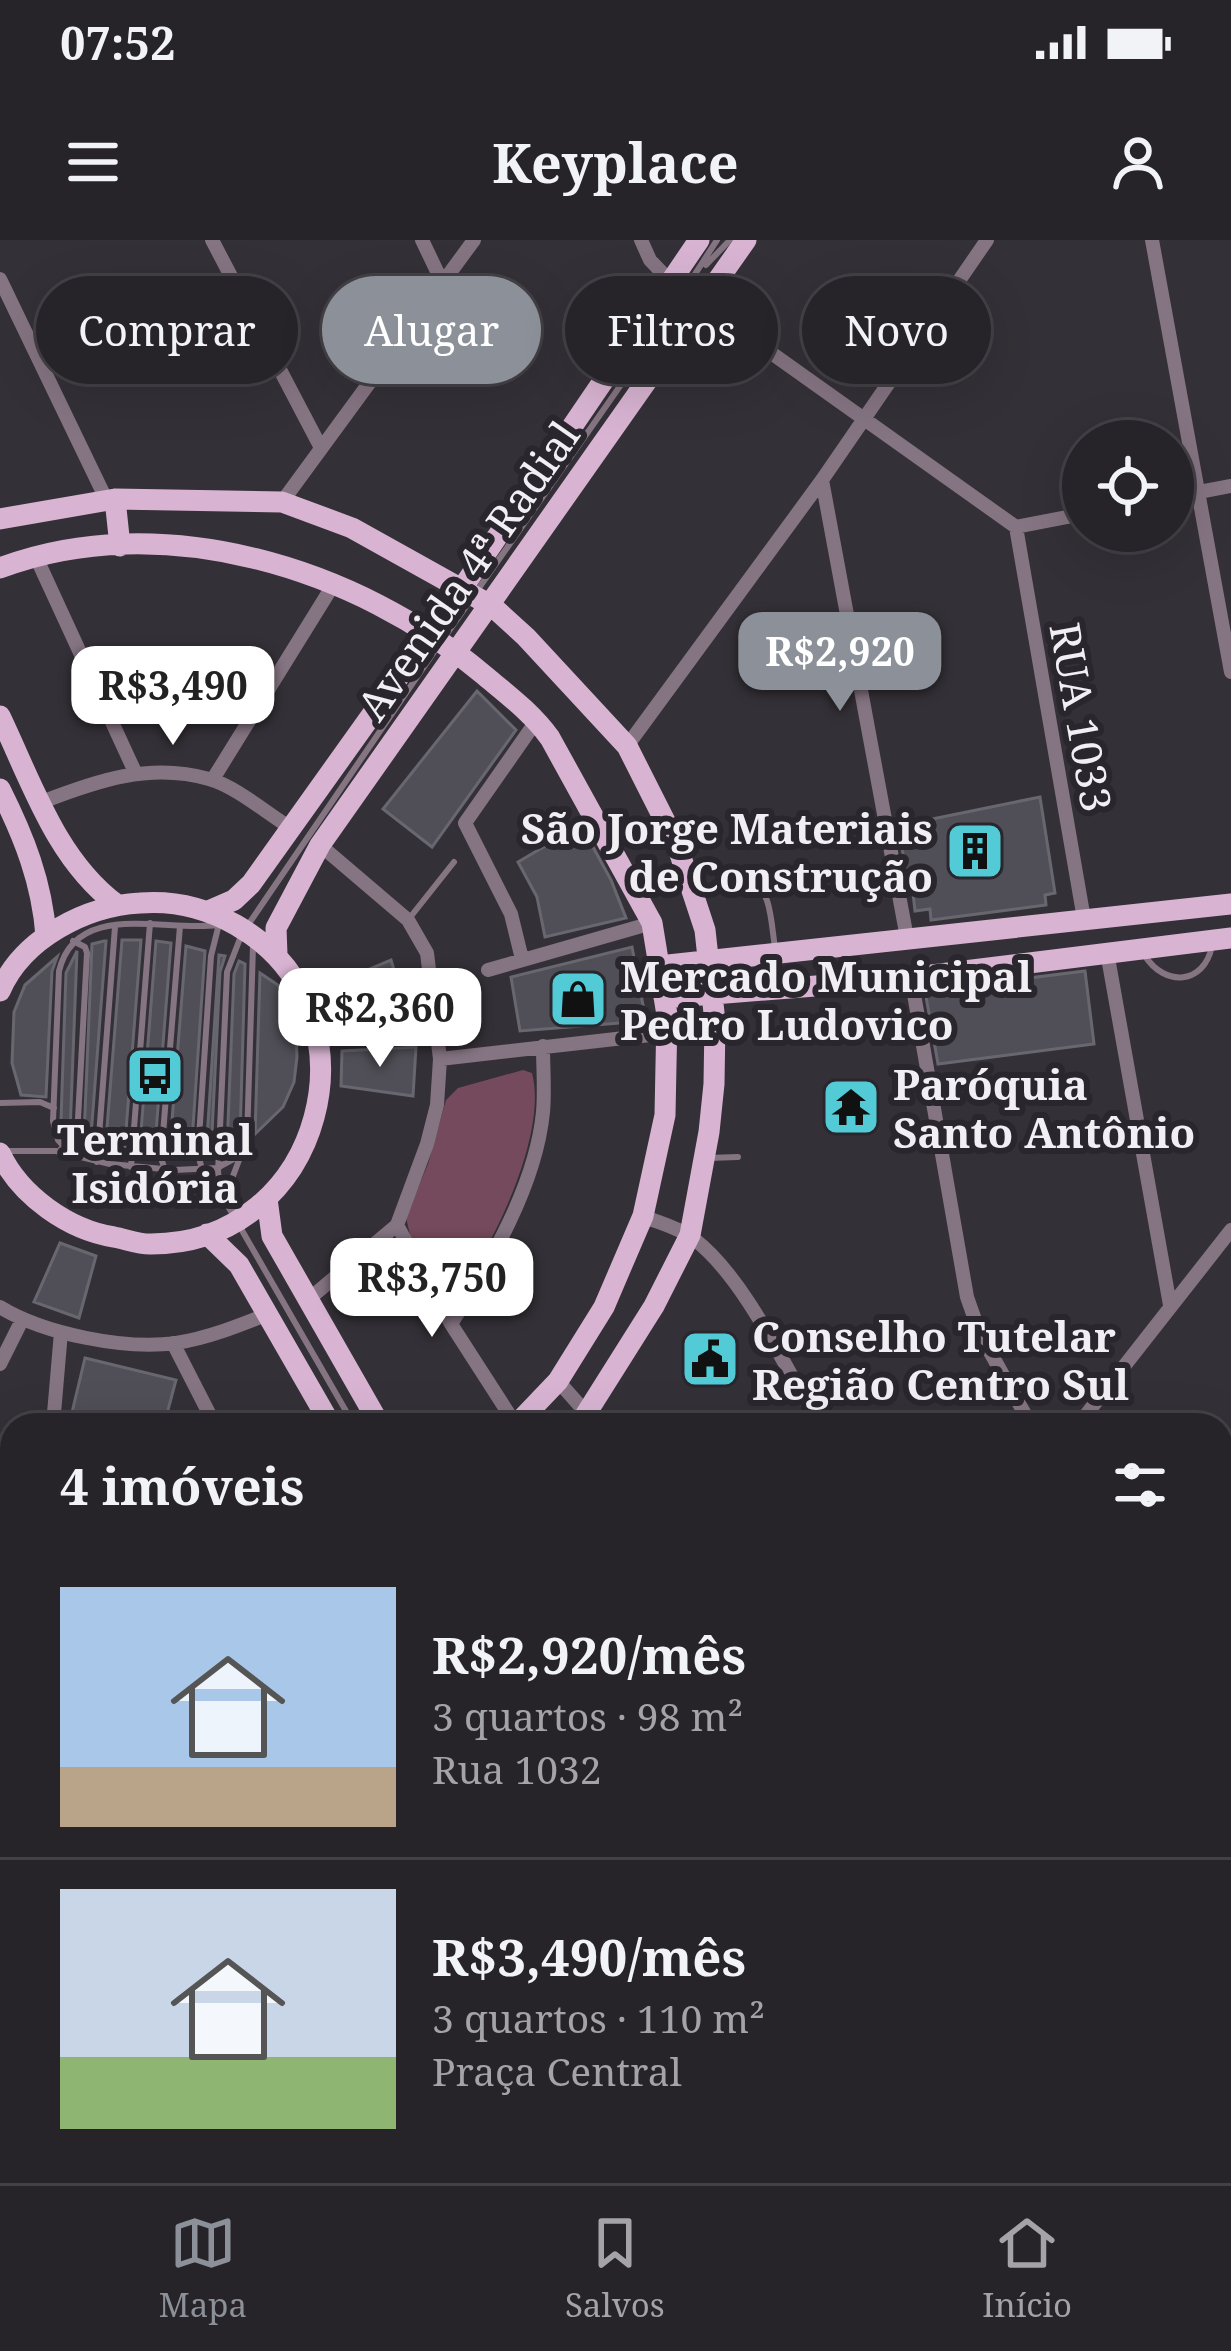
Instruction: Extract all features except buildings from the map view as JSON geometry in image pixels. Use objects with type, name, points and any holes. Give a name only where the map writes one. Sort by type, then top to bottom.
[{"type":"main road","name":"Avenida 4ª Radial","points":[[690,276],[698,240]]},
{"type":"main road","name":"Avenida 4ª Radial","points":[[704,276],[746,240]]},
{"type":"main road","name":"Avenida 4ª Radial","points":[[278,955],[276,928],[320,845],[443,642],[622,384]]},
{"type":"main road","name":"Avenida 4ª Radial","points":[[232,924],[234,900],[443,642],[622,384]]},
{"type":"main road","points":[[111,499],[120,546]]},
{"type":"main road","points":[[0,519],[111,499],[282,502],[352,528],[476,596],[627,746],[677,845],[705,930],[713,996],[714,1084],[690,1235],[594,1413]]},
{"type":"main road","points":[[0,568],[36,557],[120,546],[188,548],[254,558],[335,582],[443,642],[537,720],[610,841],[652,923],[668,1034],[665,1115],[643,1216],[604,1307],[558,1381],[527,1413]]},
{"type":"main road","points":[[0,716],[76,867],[115,915]]},
{"type":"main road","points":[[0,789],[6,819],[43,896],[46,936]]},
{"type":"main road","points":[[0,991],[46,936],[77,917],[115,915],[163,901],[232,924],[278,955],[304,992],[321,1045],[321,1101],[302,1154],[267,1198],[237,1221],[207,1234],[150,1244],[94,1234],[43,1206],[1,1157]]},
{"type":"main road","points":[[659,967],[1231,904]]},
{"type":"main road","points":[[664,998],[911,977],[1222,939]]},
{"type":"main road","points":[[267,1198],[272,1236],[373,1413]]},
{"type":"main road","points":[[207,1234],[239,1265],[325,1413]]},
{"type":"street","points":[[212,240],[320,446]]},
{"type":"street","points":[[422,240],[439,276]]},
{"type":"street","points":[[451,276],[474,240]]},
{"type":"street","points":[[641,240],[650,260],[669,276]]},
{"type":"street","points":[[627,746],[822,480],[987,240]]},
{"type":"street","points":[[1152,240],[1231,672]]},
{"type":"street","points":[[0,279],[111,499]]},
{"type":"street","points":[[778,357],[1016,527],[1062,518]]},
{"type":"street","points":[[282,502],[368,384]]},
{"type":"street","points":[[822,480],[907,938]]},
{"type":"street","points":[[1196,493],[1231,486]]},
{"type":"street","name":"RUA 1033","points":[[1016,527],[1084,919]]},
{"type":"street","points":[[36,557],[135,772]]},
{"type":"street","points":[[213,779],[335,582]]},
{"type":"street","points":[[522,958],[511,914],[465,823],[537,720]]},
{"type":"street","points":[[42,802],[92,782],[135,772],[213,779],[291,829]]},
{"type":"street","points":[[309,1299],[397,1225],[427,1144],[440,1059],[427,953],[408,920],[320,845]]},
{"type":"street","points":[[488,970],[652,923]]},
{"type":"street","points":[[1107,952],[1170,1305]]},
{"type":"street","points":[[911,977],[967,1297],[980,1334],[1024,1413]]},
{"type":"street","points":[[440,1059],[668,1034]]},
{"type":"street","points":[[451,1324],[487,1268],[519,1200],[543,1114],[543,1046]]},
{"type":"street","points":[[643,1216],[690,1235],[733,1280],[812,1413]]},
{"type":"street","points":[[397,1225],[451,1324],[508,1413]]},
{"type":"street","points":[[1087,1413],[1231,1230]]},
{"type":"street","points":[[0,1307],[22,1320],[61,1332],[173,1343],[227,1331],[268,1314]]},
{"type":"street","points":[[0,1364],[22,1320]]},
{"type":"street","points":[[54,1413],[61,1332]]},
{"type":"street","points":[[173,1343],[209,1413]]},
{"type":"street","points":[[558,1381],[583,1413]]},
{"type":"lane","points":[[696,276],[717,240]]},
{"type":"lane","points":[[699,272],[730,240]]},
{"type":"lane","points":[[246,1149],[217,1168],[197,1170],[131,1167],[73,1157],[60,1150],[54,1132],[59,971],[74,941],[115,915],[180,926],[232,924],[250,913],[443,642]]},
{"type":"lane","points":[[408,920],[454,862]]},
{"type":"lane","points":[[693,893],[752,880],[759,883],[765,892],[776,954]]},
{"type":"lane","points":[[197,1170],[211,956],[232,924],[261,902]]},
{"type":"lane","points":[[97,1162],[115,915]]},
{"type":"lane","points":[[131,1167],[150,923]]},
{"type":"lane","points":[[232,924],[246,1149],[233,1176],[237,1221]]},
{"type":"lane","points":[[225,1201],[217,1168],[232,924]]},
{"type":"lane","points":[[165,1170],[161,1158],[180,926]]},
{"type":"lane","points":[[86,953],[92,931]]},
{"type":"lane","points":[[1140,948],[1162,976],[1179,979],[1200,972],[1222,939]]},
{"type":"lane","points":[[1,1157],[60,1150],[77,1137],[86,953],[74,941]]},
{"type":"lane","points":[[40,1102],[55,1093]]},
{"type":"lane","points":[[0,1103],[40,1102],[54,1108]]},
{"type":"lane","points":[[704,1158],[738,1157]]},
{"type":"lane","points":[[197,1170],[225,1201],[347,1413]]},
{"type":"shaded area","points":[[523,1070],[532,1073],[535,1098],[515,1187],[473,1271],[459,1292],[445,1294],[410,1235],[406,1217],[428,1164],[446,1100],[458,1088]]},
{"type":"place","name":"São Jorge Materiais de Construção","points":[[975,851]]},
{"type":"place","name":"Mercado Municipal Pedro Ludovico","points":[[578,999]]},
{"type":"place","name":"Terminal Isidória","points":[[155,1076]]},
{"type":"place","name":"Paróquia Santo Antônio","points":[[851,1107]]},
{"type":"place","name":"Conselho Tutelar Região Centro Sul","points":[[710,1359]]}]
